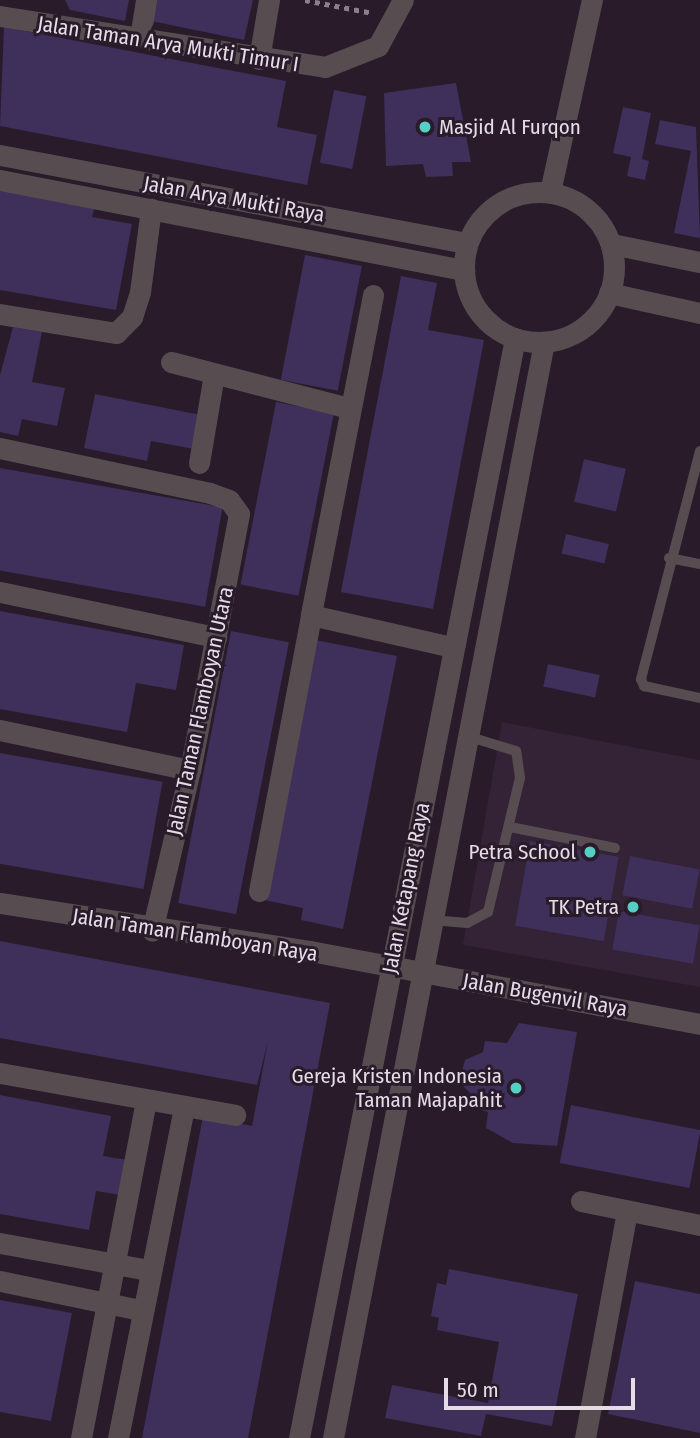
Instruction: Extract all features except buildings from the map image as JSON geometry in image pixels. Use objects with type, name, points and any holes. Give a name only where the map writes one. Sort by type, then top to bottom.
[{"type":"street","points":[[140,38],[146,0]]},
{"type":"street","points":[[259,59],[269,0]]},
{"type":"street","points":[[550,192],[592,0]]},
{"type":"street","name":"Jalan Taman Arya Mukti Timur I","points":[[0,16],[259,59],[336,65],[378,46],[400,9]]},
{"type":"street","name":"Jalan Arya Mukti Raya","points":[[0,155],[467,243]]},
{"type":"street","name":"Jalan Arya Mukti Raya","points":[[0,180],[464,270]]},
{"type":"street","points":[[529,192],[550,192],[588,209],[612,244],[609,293],[592,321],[544,342],[515,338],[473,305],[464,270],[467,243],[491,209],[529,192]]},
{"type":"street","points":[[0,314],[116,333],[132,317],[140,292],[151,209]]},
{"type":"street","points":[[612,244],[700,262]]},
{"type":"street","points":[[609,293],[700,313]]},
{"type":"street","points":[[259,891],[349,408],[373,295]]},
{"type":"street","name":"Jalan Ketapang Raya","points":[[299,1438],[452,647],[515,338]]},
{"type":"street","name":"Jalan Ketapang Raya","points":[[333,1438],[544,342]]},
{"type":"street","points":[[171,362],[349,408]]},
{"type":"street","points":[[199,463],[214,374]]},
{"type":"street","name":"Jalan Taman Flamboyan Utara","points":[[0,448],[224,498],[235,504],[238,531],[190,770],[152,931]]},
{"type":"street","points":[[0,592],[216,637]]},
{"type":"street","points":[[311,615],[452,647]]},
{"type":"street","points":[[0,730],[190,770]]},
{"type":"street","name":"Jalan Taman Flamboyan Raya","points":[[0,903],[152,931],[390,968]]},
{"type":"street","name":"Jalan Bugenvil Raya","points":[[390,968],[700,1024]]},
{"type":"street","points":[[0,1073],[234,1115]]},
{"type":"street","points":[[81,1438],[103,1302],[146,1100]]},
{"type":"street","points":[[118,1438],[140,1310],[184,1107]]},
{"type":"street","points":[[581,1201],[700,1225]]},
{"type":"street","points":[[584,1438],[627,1211]]},
{"type":"street","points":[[0,1243],[148,1270]]},
{"type":"street","points":[[0,1281],[140,1310]]},
{"type":"lane","points":[[700,451],[669,558],[641,679],[644,686],[700,698]]},
{"type":"lane","points":[[669,558],[700,564]]},
{"type":"lane","points":[[431,920],[467,923],[488,912],[510,827],[518,755],[470,737]]},
{"type":"lane","points":[[510,827],[615,848]]},
{"type":"path","points":[[305,0],[400,9]]},
{"type":"shaded area","name":"Petra School","points":[[502,722],[700,760],[700,987],[463,945]]},
{"type":"place","name":"Masjid Al Furqon","points":[[425,127]]},
{"type":"place","name":"Petra School","points":[[590,852]]},
{"type":"place","name":"TK Petra","points":[[633,907]]},
{"type":"place","name":"Gereja Kristen Indonesia Taman Majapahit","points":[[516,1088]]}]
